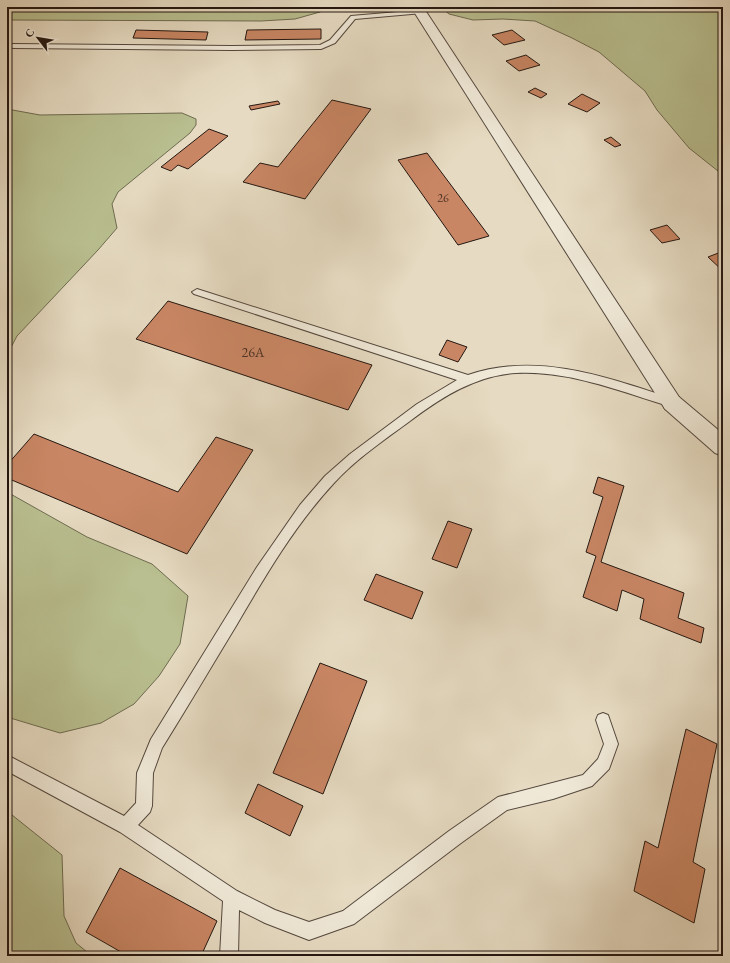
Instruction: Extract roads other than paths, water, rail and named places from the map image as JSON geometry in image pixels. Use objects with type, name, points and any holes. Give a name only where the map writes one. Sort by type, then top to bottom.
[{"type":"street","points":[[419,9],[672,403],[723,447]]},
{"type":"lane","points":[[14,46],[231,48],[320,46],[328,45],[334,41],[348,21],[353,17],[419,9]]},
{"type":"lane","points":[[197,292],[466,379]]},
{"type":"lane","points":[[126,826],[144,806],[144,773],[156,744],[276,548],[306,506],[330,478],[359,454],[442,392],[466,379],[494,372],[545,370],[582,376],[672,403]]},
{"type":"lane","points":[[7,763],[126,826],[231,897],[271,917],[309,931],[348,918],[455,837],[504,803],[587,781],[604,764],[611,744],[603,720]]},
{"type":"lane","points":[[229,956],[231,897]]}]
